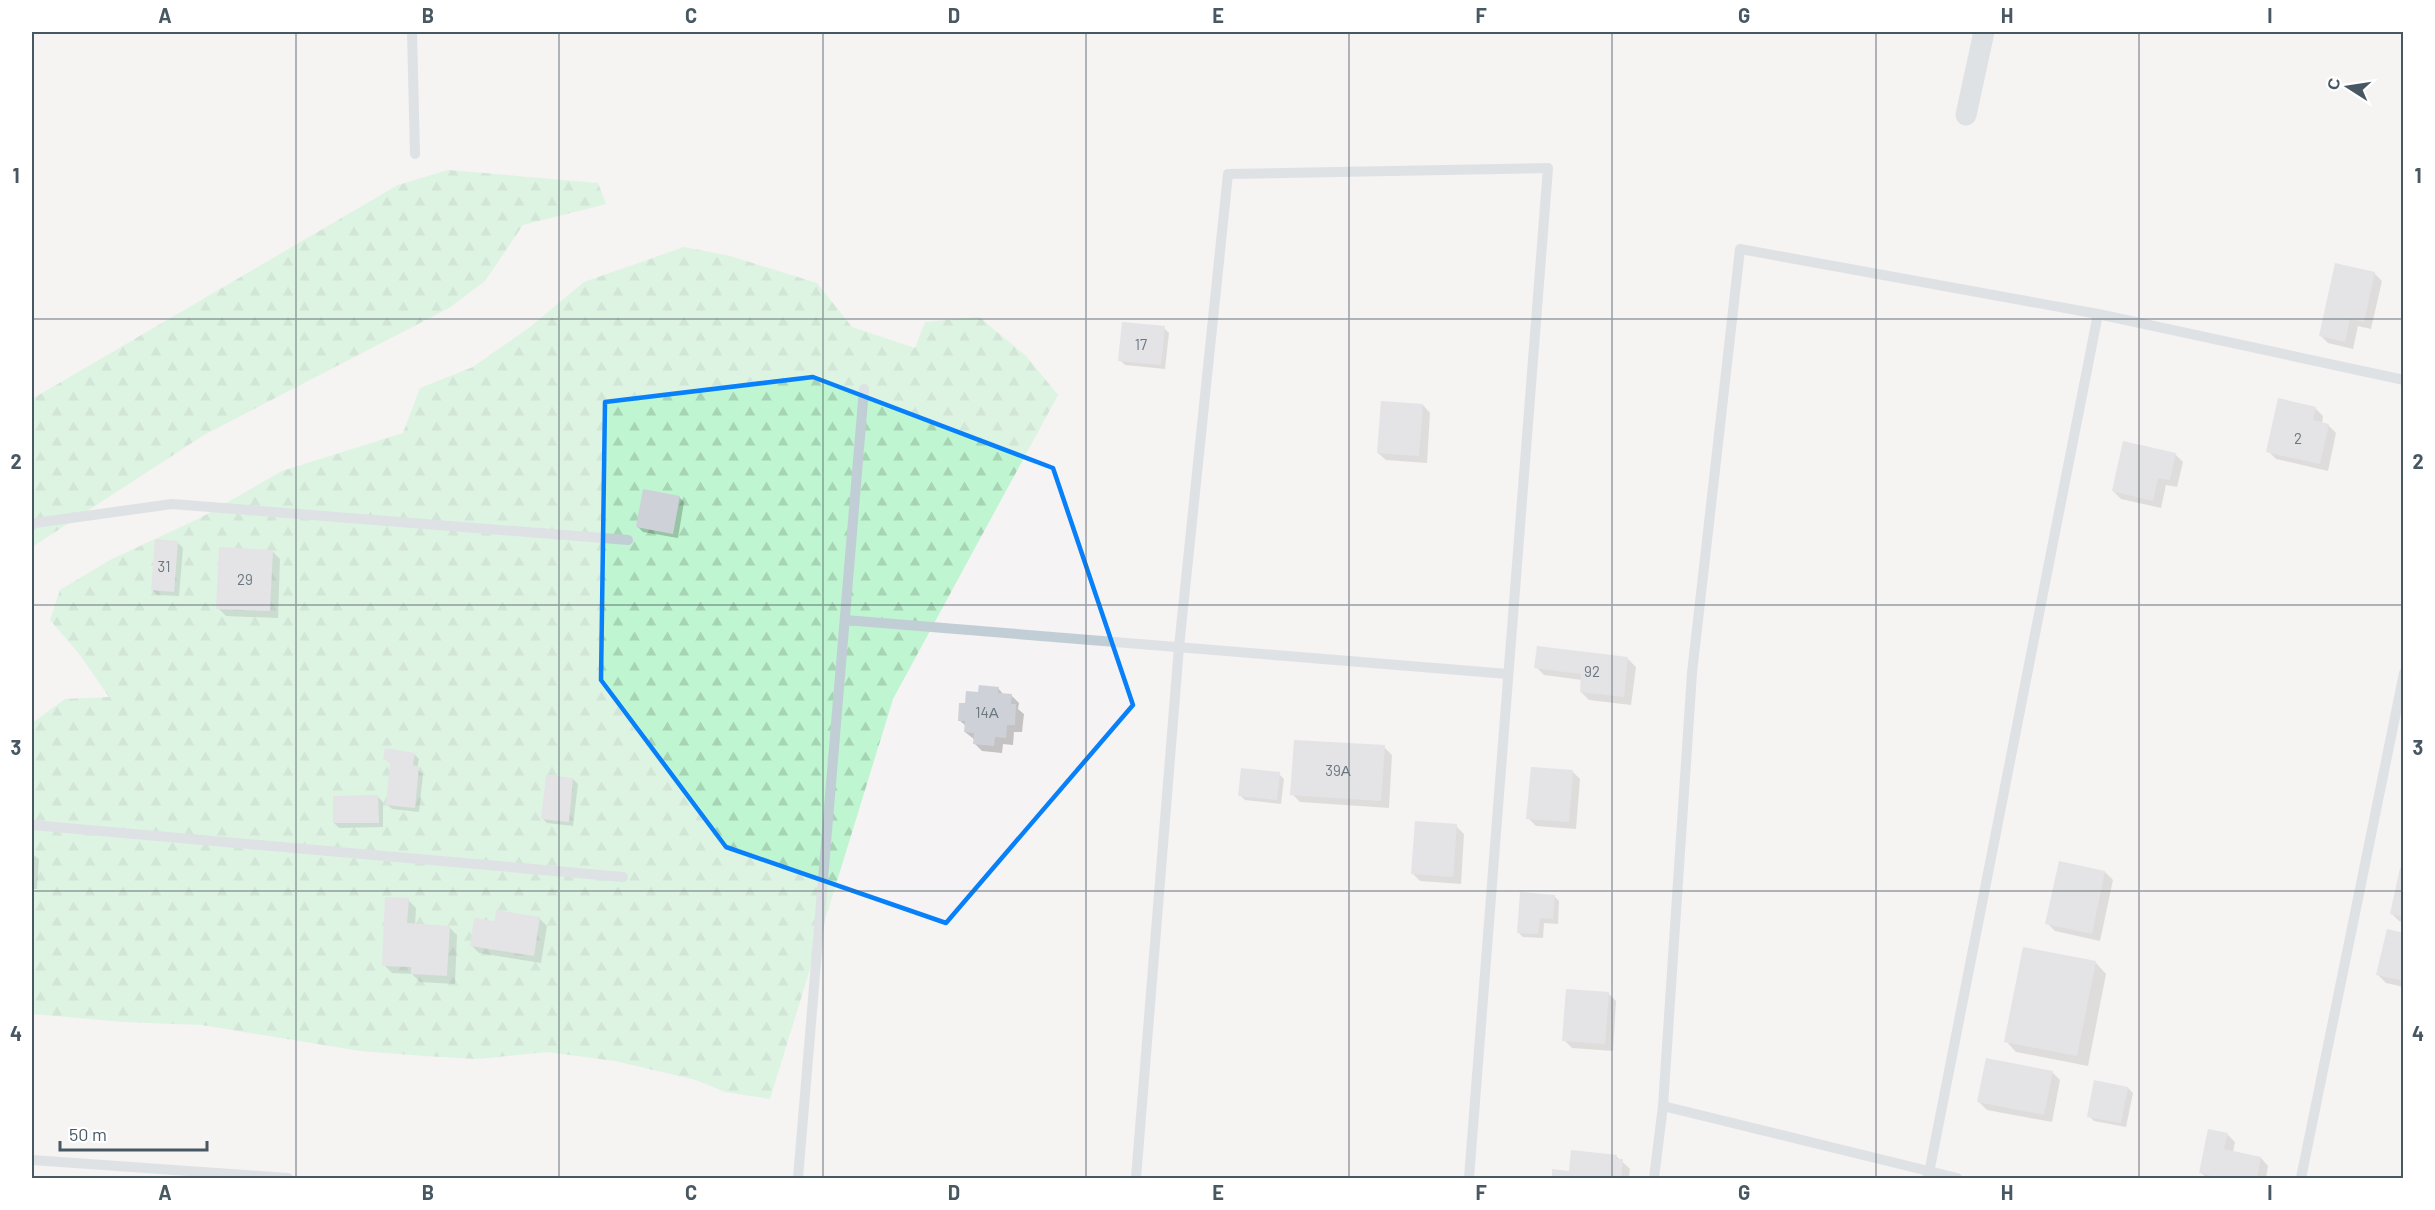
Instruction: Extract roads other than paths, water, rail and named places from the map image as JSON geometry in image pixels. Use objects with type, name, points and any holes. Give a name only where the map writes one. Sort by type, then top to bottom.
[{"type":"street","points":[[1966,115],[1984,32]]},
{"type":"lane","points":[[412,32],[415,154]]},
{"type":"lane","points":[[1136,1179],[1179,647],[1228,174],[1548,168],[1469,1179]]},
{"type":"lane","points":[[1654,1179],[1663,1106],[1692,673],[1740,249],[2098,314],[2403,381]]},
{"type":"lane","points":[[1928,1175],[2098,314]]},
{"type":"lane","points":[[798,1179],[864,389]]},
{"type":"lane","points":[[32,525],[172,504],[627,540]]},
{"type":"lane","points":[[845,620],[1508,674]]},
{"type":"lane","points":[[2301,1179],[2403,673]]},
{"type":"lane","points":[[32,825],[623,877]]},
{"type":"lane","points":[[1663,1106],[1928,1175],[1957,1179]]},
{"type":"lane","points":[[32,1160],[206,1175],[288,1179]]}]
